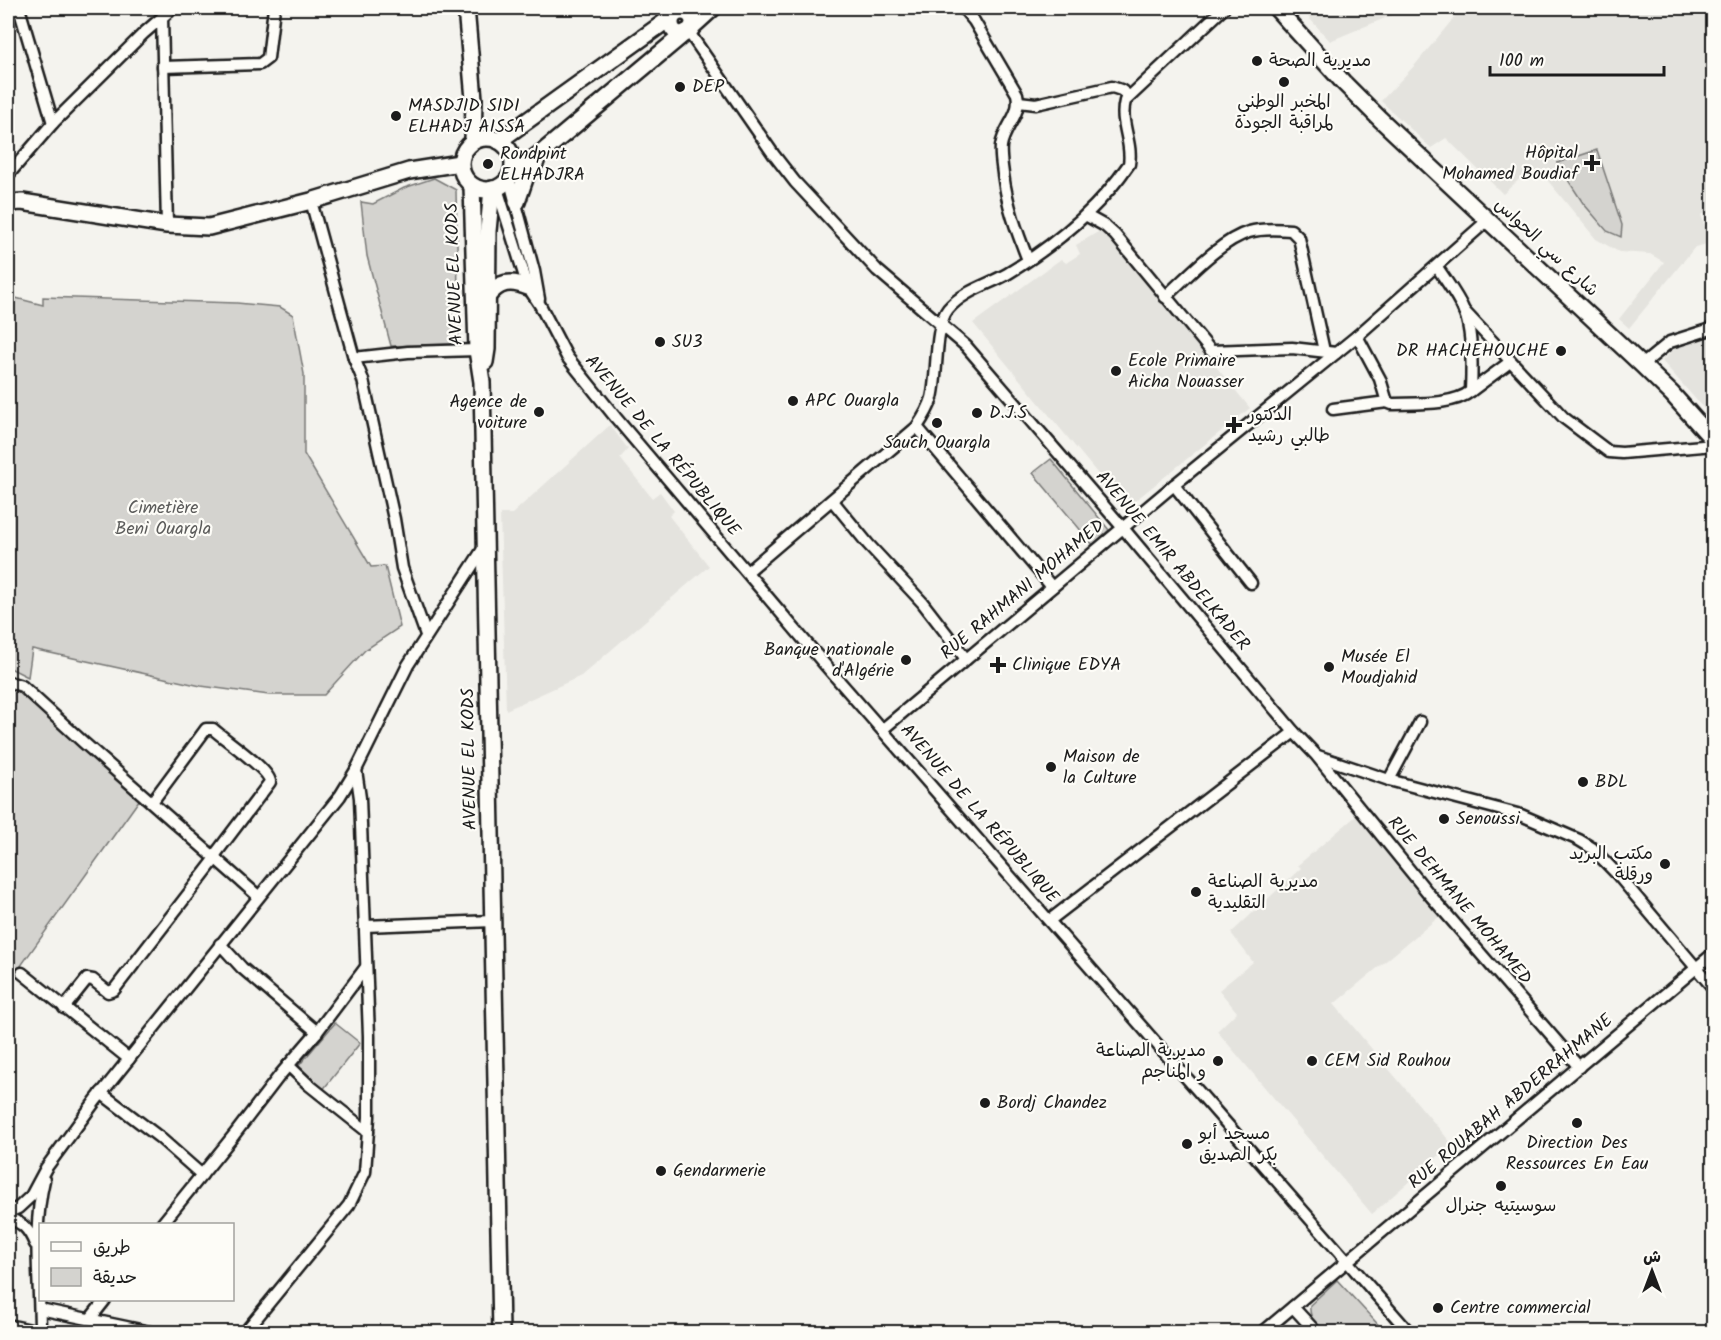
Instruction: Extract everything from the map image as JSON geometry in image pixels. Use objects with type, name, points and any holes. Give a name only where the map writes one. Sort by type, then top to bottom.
[{"type":"main road","points":[[466,8],[474,99],[473,141]]},
{"type":"main road","points":[[482,382],[487,350],[487,297],[502,182],[513,168],[512,155],[504,144],[486,138],[473,141],[464,150],[460,163],[464,176],[472,186],[485,190],[502,182],[545,150],[713,8]]},
{"type":"main road","name":"شارع سي الحواس","points":[[1276,8],[1343,82],[1642,364],[1672,394],[1713,443]]},
{"type":"main road","points":[[496,140],[678,11]]},
{"type":"main road","points":[[678,11],[671,24],[673,29],[678,33],[688,30]]},
{"type":"main road","points":[[474,99],[496,140]]},
{"type":"main road","points":[[517,202],[526,176],[545,150]]},
{"type":"main road","points":[[8,203],[40,205],[167,225],[209,227],[310,201],[409,171],[460,163]]},
{"type":"main road","name":"AVENUE EL KODS","points":[[472,186],[477,350],[482,382],[501,1332]]},
{"type":"main road","points":[[487,297],[498,285],[507,282],[528,287]]},
{"type":"street","points":[[19,8],[53,123]]},
{"type":"street","points":[[163,68],[264,62],[268,58],[274,8]]},
{"type":"street","points":[[963,8],[974,21],[1017,94],[1018,112],[1003,137],[1001,154],[1011,216],[1028,261]]},
{"type":"street","points":[[747,572],[917,427],[932,400],[941,324],[947,310],[962,296],[1028,261],[1087,216],[1129,164],[1130,148],[1122,111],[1125,101],[1224,8]]},
{"type":"street","points":[[8,175],[53,123],[168,10]]},
{"type":"street","points":[[167,225],[163,68],[168,10]]},
{"type":"street","name":"AVENUE EMIR ABDELKADER","points":[[688,30],[774,156],[795,182],[877,270],[966,346],[1316,755],[1389,780],[1521,814],[1579,840],[1592,848],[1617,873],[1713,989]]},
{"type":"street","points":[[1019,102],[1036,104],[1112,87],[1129,96]]},
{"type":"street","points":[[502,182],[517,202],[540,305]]},
{"type":"street","points":[[502,182],[528,287],[540,305]]},
{"type":"street","points":[[310,201],[354,358],[363,380],[394,519],[402,568],[426,635]]},
{"type":"street","points":[[1087,216],[1105,226],[1115,235],[1211,351],[1292,348],[1336,353]]},
{"type":"street","name":"RUE RAHMANI MOHAMED","points":[[883,729],[1174,485],[1357,336],[1488,220]]},
{"type":"street","points":[[1165,297],[1212,255],[1234,239],[1249,232],[1291,230],[1299,238],[1324,351]]},
{"type":"street","points":[[1437,267],[1464,311],[1510,362],[1564,418],[1611,453],[1713,443]]},
{"type":"street","name":"AVENUE DE LA RÉPUBLIQUE","points":[[540,305],[567,357],[622,425],[883,729],[1409,1332]]},
{"type":"street","points":[[1464,311],[1468,328],[1471,391]]},
{"type":"street","points":[[1642,364],[1670,342],[1713,328]]},
{"type":"street","points":[[1357,336],[1380,379],[1387,402]]},
{"type":"street","points":[[354,358],[408,352],[477,350]]},
{"type":"street","points":[[1333,409],[1387,402],[1392,404],[1462,398],[1510,362]]},
{"type":"street","points":[[917,427],[1052,587]]},
{"type":"street","points":[[1174,485],[1251,583]]},
{"type":"street","points":[[832,500],[868,544],[921,602],[966,659]]},
{"type":"street","points":[[8,1212],[26,1202],[46,1168],[101,1093],[340,796],[356,770],[408,665],[485,546]]},
{"type":"street","points":[[8,681],[22,686],[82,742],[258,896]]},
{"type":"street","points":[[1389,780],[1420,722]]},
{"type":"street","points":[[64,1008],[87,979],[93,980],[108,992],[114,990],[270,782],[269,776],[213,729],[206,729],[152,802]]},
{"type":"street","points":[[1050,920],[1294,732]]},
{"type":"street","name":"RUE DEHMANE MOHAMED","points":[[1316,755],[1429,894],[1579,1067]]},
{"type":"street","points":[[245,1332],[350,1205],[365,1172],[368,1132],[369,1036],[360,798],[356,770]]},
{"type":"street","points":[[365,926],[493,921]]},
{"type":"street","points":[[220,944],[242,968],[317,1032]]},
{"type":"street","name":"RUE ROUABAH ABDERRAHMANE","points":[[1263,1332],[1713,953]]},
{"type":"street","points":[[163,1223],[288,1065],[317,1032],[366,967]]},
{"type":"street","points":[[22,973],[129,1059]]},
{"type":"street","points":[[288,1065],[309,1085],[368,1132]]},
{"type":"street","points":[[101,1093],[159,1137],[202,1175]]},
{"type":"street","points":[[39,1289],[37,1250],[39,1201],[46,1168]]},
{"type":"street","points":[[8,1218],[23,1224],[30,1232],[37,1250]]},
{"type":"street","points":[[8,1325],[40,1332],[40,1301]]},
{"type":"street","points":[[90,1319],[104,1301]]},
{"type":"street","points":[[1293,1307],[1316,1332]]},
{"type":"street","points":[[40,1308],[150,1332]]},
{"type":"shaded area","points":[[1300,8],[1409,8],[1330,41]]},
{"type":"shaded area","name":"Hôpital Mohamed Boudiaf","points":[[1462,8],[1713,8],[1713,211],[1701,215],[1711,243],[1695,247],[1629,328],[1619,319],[1664,262],[1650,254],[1619,252],[1596,239],[1544,176],[1526,173],[1503,194],[1446,138],[1431,148],[1381,101],[1415,65]]},
{"type":"shaded area","name":"Ecole Primaire Aicha Nouasser","points":[[1103,229],[1250,408],[1126,508],[973,323],[1061,259],[1066,263],[1080,254],[1076,245]]},
{"type":"shaded area","points":[[1714,338],[1713,419],[1662,361],[1678,345]]},
{"type":"shaded area","points":[[610,425],[628,449],[620,458],[652,498],[660,492],[674,511],[669,516],[709,566],[581,676],[506,710],[500,514],[512,514]]},
{"type":"shaded area","points":[[1356,816],[1440,916],[1334,1004],[1452,1144],[1372,1214],[1217,1031],[1237,1012],[1219,990],[1253,962],[1231,933],[1301,868],[1298,865]]},
{"type":"green space","points":[[1597,150],[1622,225],[1621,237],[1607,231],[1583,203],[1557,163]]},
{"type":"green space","points":[[434,178],[456,190],[459,344],[391,346],[367,256],[361,202],[373,204],[404,188]]},
{"type":"green space","name":"Cimetière Beni Ouargla","points":[[8,296],[43,305],[43,297],[237,303],[280,307],[293,315],[304,374],[304,454],[371,567],[385,566],[400,627],[365,650],[324,695],[269,695],[201,686],[32,649],[28,677],[8,667]]},
{"type":"green space","points":[[1051,459],[1109,530],[1093,545],[1033,473]]},
{"type":"green space","points":[[8,684],[13,685],[142,796],[8,984]]},
{"type":"green space","points":[[335,1023],[360,1043],[322,1091],[296,1069]]},
{"type":"green space","points":[[1337,1280],[1385,1332],[1323,1332],[1317,1327],[1311,1317],[1310,1305]]},
{"type":"tram line","points":[[1349,1273],[1400,1332]]},
{"type":"place","name":"مديرية الصحة","points":[[1257,61]]},
{"type":"place","name":"المخبر الوطني لمراقبة الجودة","points":[[1284,82]]},
{"type":"place","name":"DEP","points":[[680,87]]},
{"type":"place","name":"MASDJID SIDI ELHADJ AISSA","points":[[396,116]]},
{"type":"place","name":"Hôpital Mohamed Boudiaf","points":[[1592,163]]},
{"type":"place","name":"Rondpint ELHADJRA","points":[[488,164]]},
{"type":"place","name":"SU3","points":[[660,342]]},
{"type":"place","name":"DR HACHEHOUCHE","points":[[1561,351]]},
{"type":"place","name":"Ecole Primaire Aicha Nouasser","points":[[1116,371]]},
{"type":"place","name":"APC Ouargla","points":[[793,401]]},
{"type":"place","name":"Agence de voiture","points":[[539,412]]},
{"type":"place","name":"D.J.S","points":[[977,413]]},
{"type":"place","name":"Sauch Ouargla","points":[[937,423]]},
{"type":"place","name":"الدكتور طالبي رشيد","points":[[1234,425]]},
{"type":"place","name":"Banque nationale d'Algérie","points":[[906,660]]},
{"type":"place","name":"Clinique EDYA","points":[[998,665]]},
{"type":"place","name":"Musée El Moudjahid","points":[[1329,667]]},
{"type":"place","name":"Maison de la Culture","points":[[1051,767]]},
{"type":"place","name":"BDL","points":[[1583,782]]},
{"type":"place","name":"Senoussi","points":[[1444,819]]},
{"type":"place","name":"مكتب البريد ورقلة","points":[[1665,864]]},
{"type":"place","name":"مديرية الصناعة التقليدية","points":[[1196,892]]},
{"type":"place","name":"مديرية الصناعة و المناجم","points":[[1218,1061]]},
{"type":"place","name":"CEM Sid Rouhou","points":[[1312,1061]]},
{"type":"place","name":"Bordj Chandez","points":[[985,1103]]},
{"type":"place","name":"Direction Des Ressources En Eau","points":[[1577,1123]]},
{"type":"place","name":"مسجد أبو بكر الصديق","points":[[1187,1144]]},
{"type":"place","name":"Gendarmerie","points":[[661,1171]]},
{"type":"place","name":"سوسيتيه جنرال","points":[[1501,1186]]},
{"type":"place","name":"Centre commercial","points":[[1438,1308]]}]
